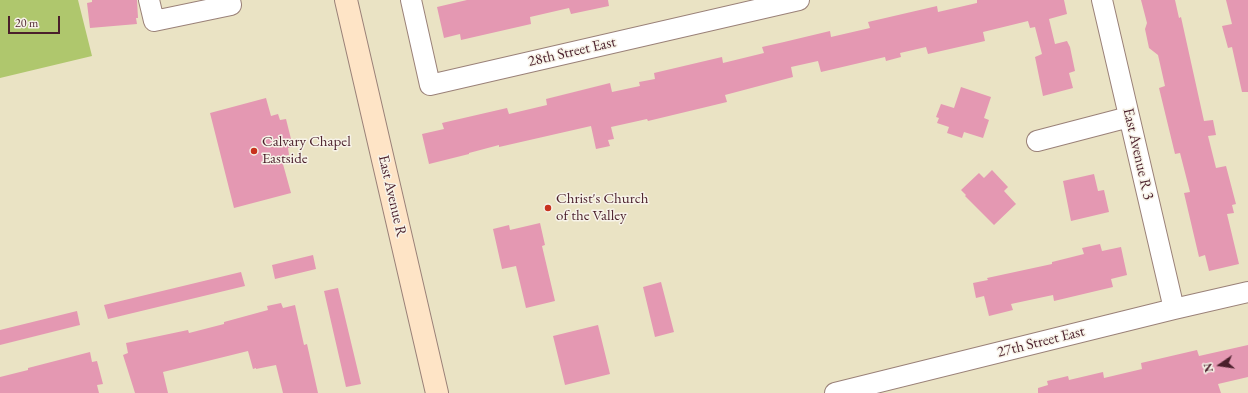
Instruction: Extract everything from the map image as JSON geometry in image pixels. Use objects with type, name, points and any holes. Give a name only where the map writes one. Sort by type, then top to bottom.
[{"type":"main road","name":"East Avenue R","points":[[346,0],[437,393]]},
{"type":"street","points":[[149,0],[154,21],[231,5],[230,0]]},
{"type":"street","name":"28th Street East","points":[[411,0],[430,85],[799,0]]},
{"type":"street","name":"East Avenue R 3","points":[[1102,0],[1174,309]]},
{"type":"street","points":[[1037,141],[1129,117]]},
{"type":"street","name":"27th Street East","points":[[834,393],[1248,292]]},
{"type":"green space","points":[[0,0],[78,0],[92,56],[0,78]]},
{"type":"building","points":[[92,0],[137,0],[137,24],[90,28],[87,3],[92,2]]},
{"type":"building","points":[[467,0],[608,0],[609,6],[571,14],[569,8],[530,17],[531,24],[461,40],[460,34],[444,38],[437,7]]},
{"type":"building","points":[[977,0],[1064,0],[1067,14],[1049,19],[1055,44],[1067,41],[1070,47],[1075,71],[1069,73],[1073,88],[1043,96],[1035,57],[1042,54],[1035,27],[1030,28],[1028,21],[983,32],[985,41],[928,54],[926,47],[900,53],[901,57],[886,61],[885,57],[821,72],[818,61],[791,67],[793,77],[725,95],[727,102],[648,121],[647,119],[611,127],[614,139],[608,140],[610,146],[596,149],[591,126],[499,147],[499,145],[429,164],[422,134],[444,129],[442,123],[507,108],[509,114],[547,105],[546,99],[610,83],[612,92],[640,86],[639,82],[655,79],[654,73],[722,57],[723,63],[764,53],[762,47],[830,31],[831,37],[870,28],[868,22],[937,6],[938,12],[977,3]]},
{"type":"building","points":[[1141,0],[1175,0],[1179,18],[1181,17],[1204,121],[1213,120],[1216,135],[1208,136],[1216,168],[1226,166],[1236,204],[1232,205],[1234,213],[1227,214],[1239,264],[1209,271],[1205,255],[1199,257],[1184,193],[1190,192],[1180,153],[1175,154],[1159,88],[1165,86],[1158,55],[1149,48],[1145,29],[1147,23]]},
{"type":"building","points":[[1226,0],[1248,0],[1248,92],[1242,92],[1232,47],[1228,48],[1222,26],[1232,24]]},
{"type":"building","points":[[961,87],[991,97],[984,118],[989,120],[983,138],[964,132],[962,138],[947,133],[949,127],[937,123],[939,118],[936,117],[941,104],[954,108]]},
{"type":"building","name":"Calvary Chapel Eastside","points":[[266,98],[271,116],[278,114],[280,120],[286,119],[293,147],[288,148],[289,155],[281,157],[291,193],[234,208],[210,113]]},
{"type":"building","points":[[992,170],[1008,187],[1004,191],[1016,204],[994,225],[965,196],[966,195],[961,190],[979,173],[984,178]]},
{"type":"building","points":[[1094,174],[1098,191],[1104,190],[1109,212],[1071,221],[1063,181]]},
{"type":"building","points":[[540,223],[545,245],[542,246],[555,301],[526,308],[516,266],[502,269],[493,229],[509,225],[510,230]]},
{"type":"building","points":[[1100,244],[1102,251],[1121,247],[1127,275],[1111,279],[1113,287],[1054,301],[1053,295],[1011,304],[1013,310],[989,316],[984,296],[976,298],[973,283],[988,280],[987,278],[1052,264],[1052,262],[1084,254],[1082,248]]},
{"type":"building","points":[[313,255],[316,269],[275,279],[272,265]]},
{"type":"building","points":[[241,272],[245,286],[108,319],[104,305]]},
{"type":"building","points":[[661,282],[674,332],[655,337],[643,287]]},
{"type":"building","points":[[338,288],[361,384],[346,387],[324,291]]},
{"type":"building","points":[[281,303],[283,308],[295,305],[304,345],[307,344],[318,393],[283,393],[276,365],[253,369],[248,351],[163,372],[168,393],[135,393],[123,355],[128,353],[126,343],[188,330],[189,333],[224,324],[224,322],[268,310],[267,306]]},
{"type":"building","points":[[77,311],[80,325],[0,345],[0,330]]},
{"type":"building","points":[[598,325],[610,374],[565,385],[553,336]]},
{"type":"building","points":[[1248,345],[1248,377],[1218,384],[1221,393],[1038,393],[1038,388],[1048,385],[1047,381],[1068,376],[1069,380],[1103,372],[1104,378],[1142,369],[1141,363],[1197,350],[1199,356]]},
{"type":"building","points":[[90,352],[92,362],[97,361],[103,384],[97,385],[99,393],[0,393],[0,377]]},
{"type":"place","name":"Calvary Chapel Eastside","points":[[254,151]]},
{"type":"place","name":"Christ's Church of the Valley","points":[[548,208]]}]
